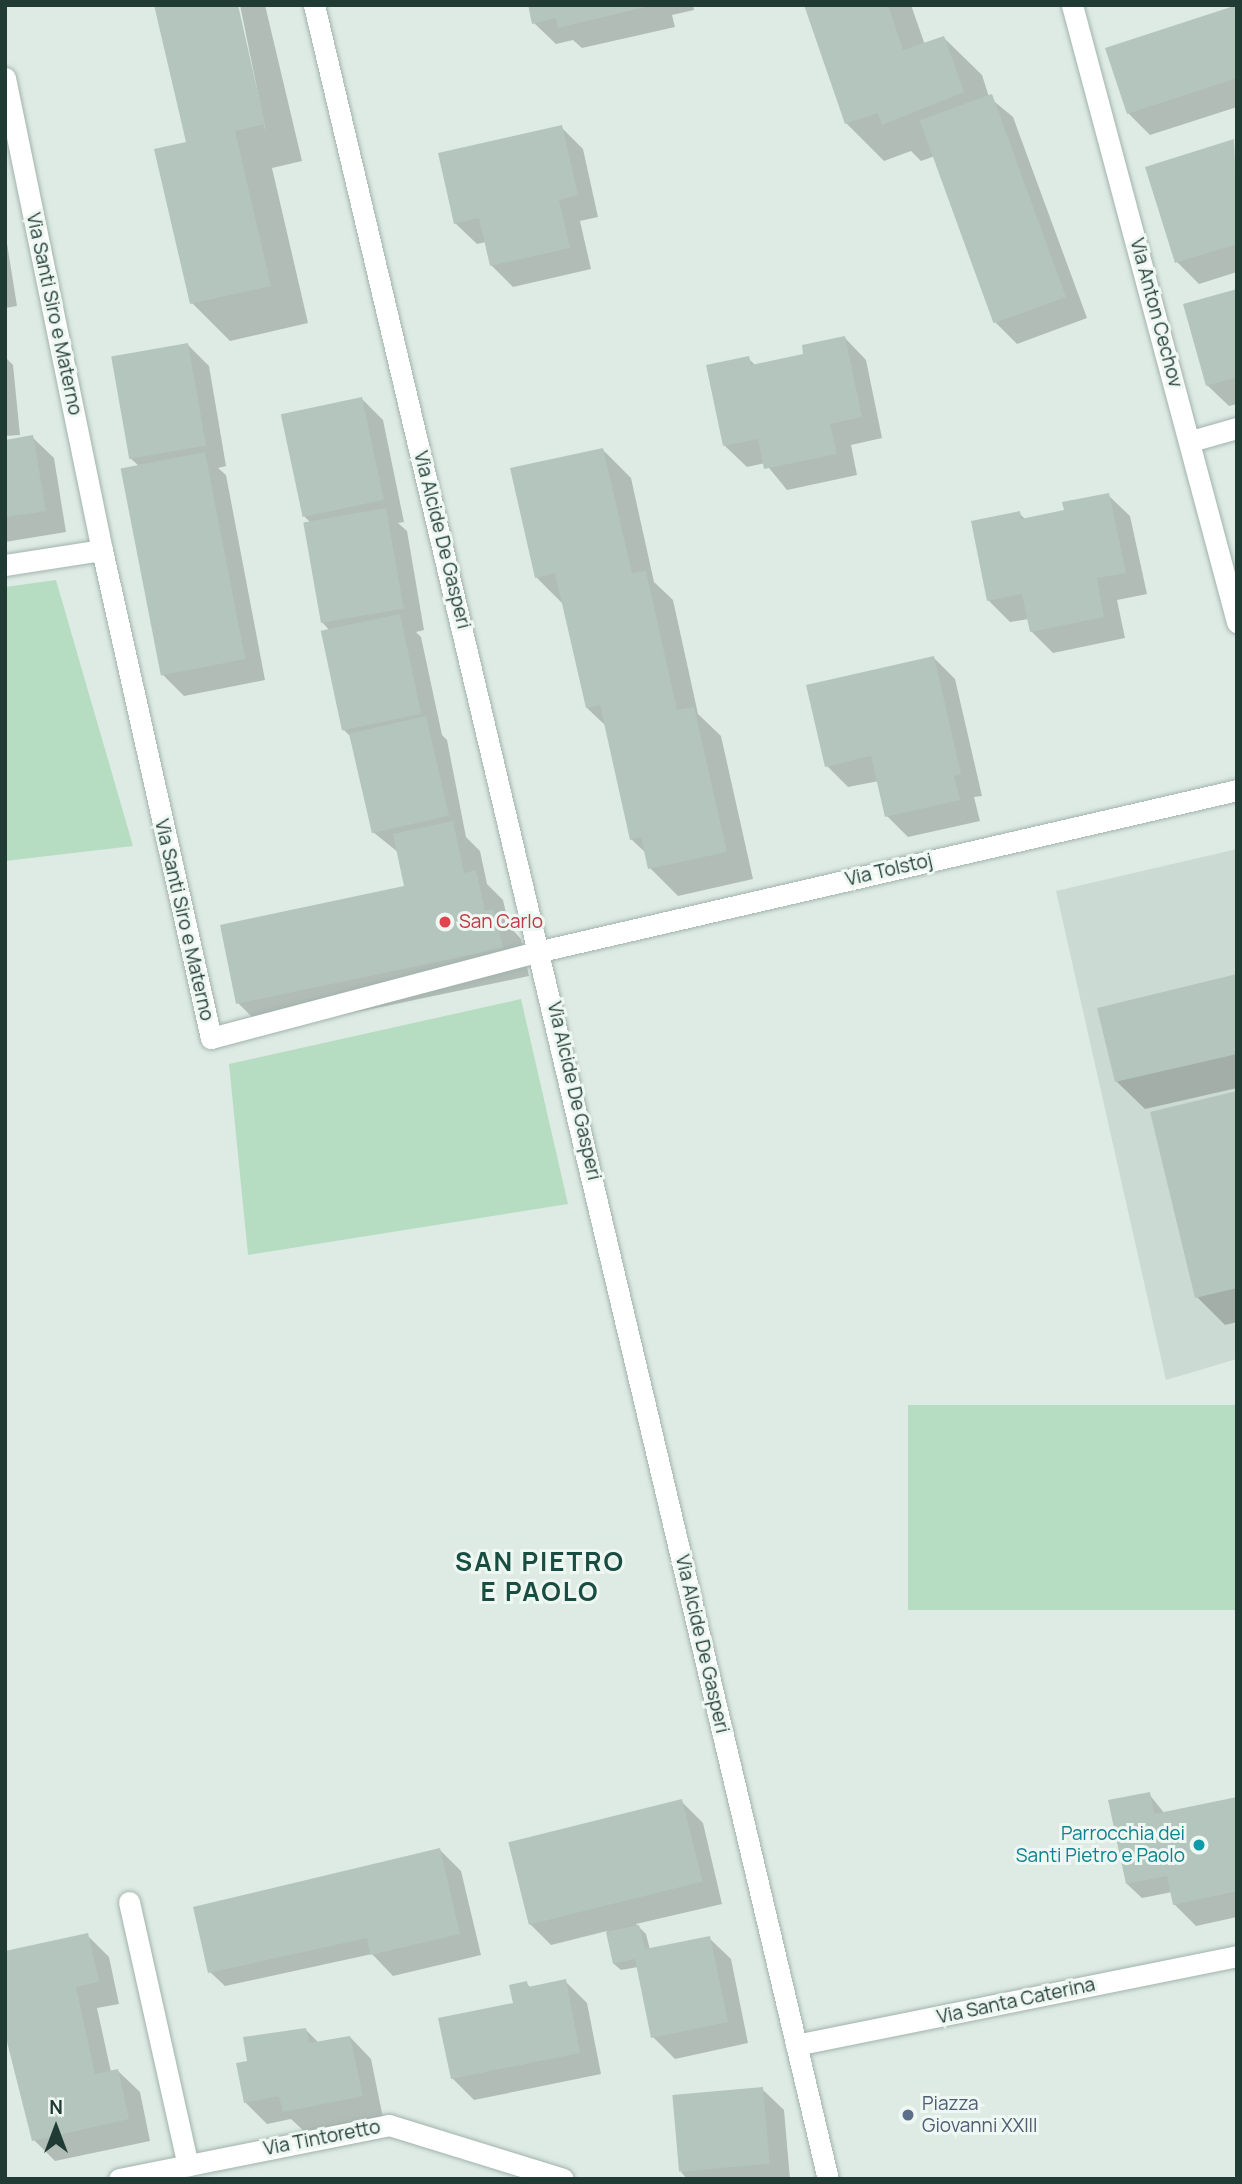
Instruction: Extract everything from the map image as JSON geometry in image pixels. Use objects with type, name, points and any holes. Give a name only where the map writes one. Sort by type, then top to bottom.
[{"type":"street","name":"Via Alcide De Gasperi","points":[[314,5],[541,951],[828,2179]]},
{"type":"street","name":"Via Anton Cechov","points":[[1072,5],[1191,441],[1237,622]]},
{"type":"street","name":"Via Santi Siro e Materno","points":[[5,78],[102,550],[211,1038],[541,951]]},
{"type":"street","points":[[1191,441],[1237,428]]},
{"type":"street","points":[[5,565],[102,550]]},
{"type":"street","name":"Via Tolstoj","points":[[541,951],[1237,790]]},
{"type":"street","points":[[129,1902],[188,2165]]},
{"type":"street","name":"Via Santa Caterina","points":[[796,2045],[1237,1956]]},
{"type":"street","name":"Via Tintoretto","points":[[119,2179],[388,2125],[562,2179]]},
{"type":"shaded area","points":[[1237,849],[1237,1359],[1166,1380],[1056,891]]},
{"type":"green space","points":[[56,580],[133,846],[5,861],[5,587]]},
{"type":"green space","points":[[521,999],[568,1204],[248,1255],[229,1064]]},
{"type":"green space","points":[[908,1405],[1237,1405],[1237,1610],[908,1610]]},
{"type":"building","points":[[154,5],[238,5],[265,124],[235,131],[271,286],[190,304],[154,149],[186,142]]},
{"type":"building","points":[[528,5],[649,6],[558,28],[556,18],[532,24]]},
{"type":"building","points":[[804,5],[888,5],[903,50],[944,36],[964,92],[882,125],[878,113],[845,124]]},
{"type":"building","points":[[1237,5],[1237,78],[1127,114],[1105,48]]},
{"type":"building","points":[[992,94],[1066,297],[994,323],[920,120]]},
{"type":"building","points":[[562,125],[578,195],[559,200],[570,248],[490,266],[479,218],[454,224],[438,153]]},
{"type":"building","points":[[1234,139],[1237,244],[1175,263],[1145,167]]},
{"type":"building","points":[[1237,289],[1237,377],[1206,386],[1183,304]]},
{"type":"building","points":[[845,336],[862,417],[830,424],[837,454],[764,469],[758,439],[723,446],[706,365],[749,356],[751,365],[803,354],[802,345]]},
{"type":"building","points":[[188,343],[206,445],[129,459],[111,357]]},
{"type":"building","points":[[362,397],[384,500],[303,517],[281,414]]},
{"type":"building","points":[[33,435],[46,511],[5,517],[5,440]]},
{"type":"building","points":[[603,448],[632,573],[646,571],[677,710],[694,707],[727,852],[648,869],[641,837],[630,840],[600,705],[586,708],[555,573],[535,578],[510,468]]},
{"type":"building","points":[[205,452],[245,659],[161,676],[121,468]]},
{"type":"building","points":[[1109,493],[1126,573],[1097,578],[1104,617],[1030,632],[1022,594],[987,601],[971,521],[1020,511],[1021,519],[1064,510],[1062,502]]},
{"type":"building","points":[[386,508],[404,608],[321,623],[303,523]]},
{"type":"building","points":[[400,614],[421,714],[342,731],[321,631]]},
{"type":"building","points":[[934,656],[961,774],[954,776],[960,800],[885,817],[871,756],[825,767],[806,685]]},
{"type":"building","points":[[426,716],[449,815],[372,833],[349,734]]},
{"type":"building","points":[[453,821],[464,873],[476,870],[485,911],[494,909],[503,948],[236,1004],[220,925],[404,886],[393,834]]},
{"type":"building","points":[[1237,974],[1237,1054],[1115,1082],[1097,1008]]},
{"type":"building","points":[[1237,1091],[1237,1288],[1195,1298],[1150,1112]]},
{"type":"building","name":"Parrocchia dei Santi Pietro e Paolo","points":[[1150,1792],[1154,1814],[1237,1797],[1237,1891],[1173,1905],[1167,1876],[1126,1884],[1108,1800]]},
{"type":"building","points":[[682,1799],[703,1881],[529,1925],[508,1842]]},
{"type":"building","points":[[440,1848],[460,1934],[370,1955],[367,1938],[208,1973],[193,1907]]},
{"type":"building","points":[[639,1925],[645,1949],[710,1936],[728,2022],[651,2038],[635,1959],[613,1964],[606,1932]]},
{"type":"building","points":[[88,1933],[99,1982],[76,1987],[95,2074],[118,2069],[129,2119],[32,2141],[5,2034],[5,1951]]},
{"type":"building","points":[[566,1979],[580,2053],[451,2079],[438,2018],[513,2003],[509,1985],[527,1981],[528,1987]]},
{"type":"building","points":[[306,2028],[309,2043],[350,2036],[363,2096],[283,2112],[279,2096],[244,2103],[236,2063],[247,2061],[243,2037]]},
{"type":"building","points":[[763,2087],[770,2164],[679,2172],[672,2095]]},
{"type":"place","name":"San Carlo","points":[[445,922]]},
{"type":"place","name":"Parrocchia dei Santi Pietro e Paolo","points":[[1199,1845]]},
{"type":"place","name":"Piazza Giovanni XXIII","points":[[908,2115]]},
{"type":"district","name":"SAN PIETRO E PAOLO","points":[[540,1577]]}]
